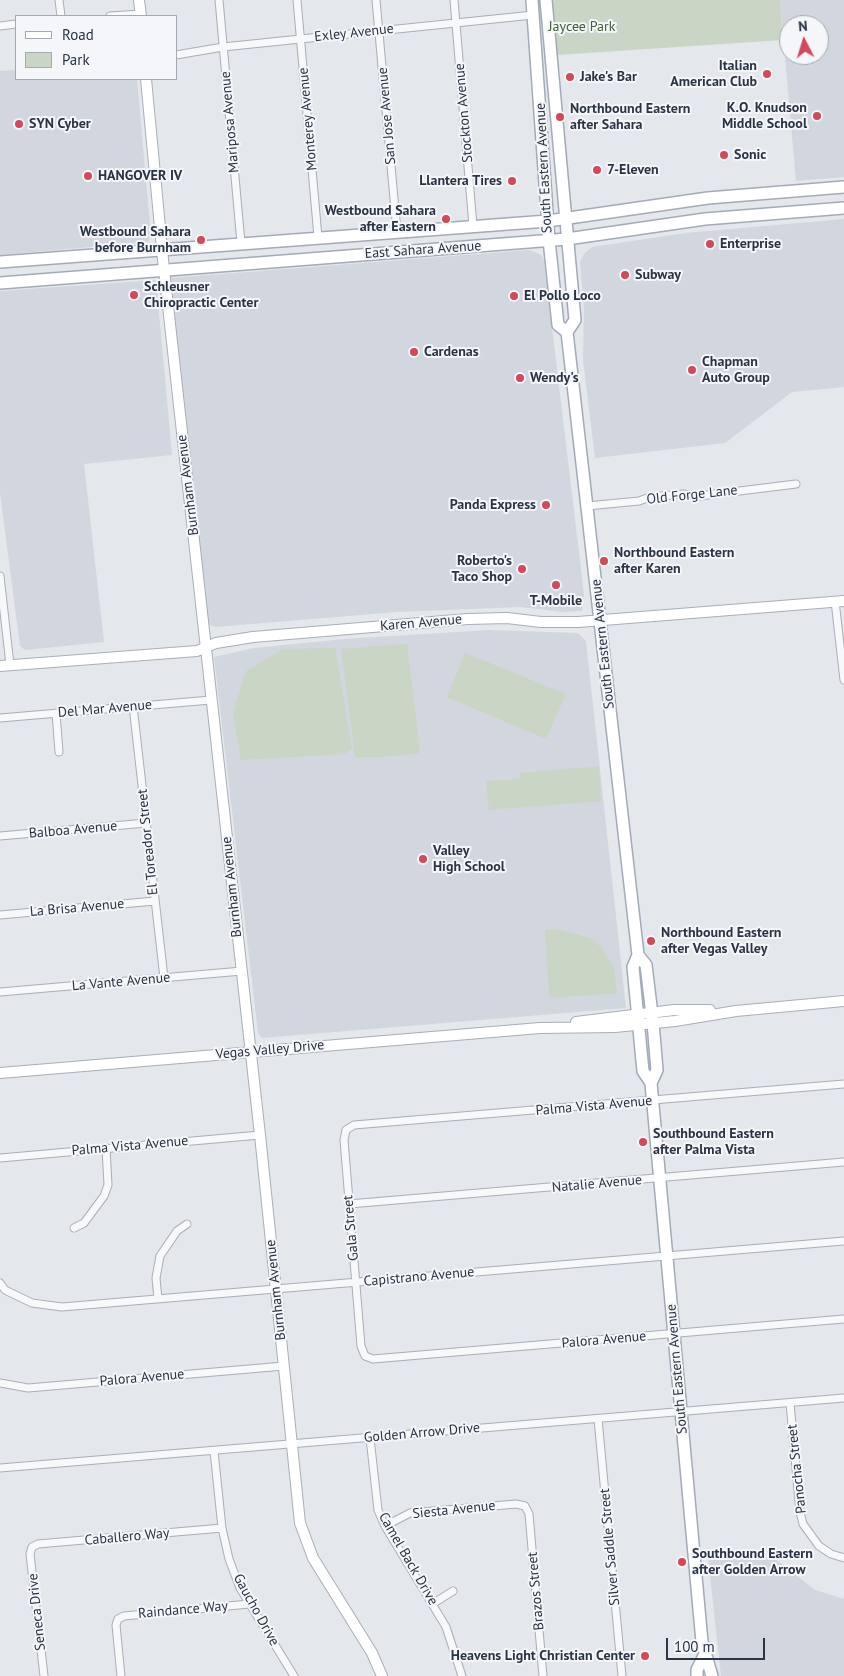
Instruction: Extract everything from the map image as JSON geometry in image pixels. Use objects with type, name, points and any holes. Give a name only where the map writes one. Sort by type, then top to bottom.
[{"type":"main road","name":"South Eastern Avenue","points":[[532,0],[549,240],[558,325],[567,332]]},
{"type":"main road","name":"South Eastern Avenue","points":[[546,0],[574,320],[567,332],[638,955],[633,967],[643,1071],[651,1083],[653,1101],[702,1642],[712,1676]]},
{"type":"main road","points":[[533,15],[538,18],[540,24],[544,60],[552,65]]},
{"type":"main road","name":"East Sahara Avenue","points":[[0,262],[566,219],[690,200],[844,187]]},
{"type":"main road","points":[[742,215],[747,195]]},
{"type":"main road","name":"East Sahara Avenue","points":[[0,283],[567,239],[697,220],[844,208]]},
{"type":"main road","points":[[355,235],[357,255]]},
{"type":"main road","name":"South Eastern Avenue","points":[[638,955],[646,965],[652,1018],[657,1070],[651,1083]]},
{"type":"main road","name":"South Eastern Avenue","points":[[697,1676],[697,1670],[705,1654]]},
{"type":"street","points":[[59,0],[61,15]]},
{"type":"street","points":[[139,0],[141,15]]},
{"type":"street","name":"Mariposa Avenue","points":[[219,0],[241,243]]},
{"type":"street","name":"Monterey Avenue","points":[[297,0],[318,237]]},
{"type":"street","name":"San Jose Avenue","points":[[376,0],[397,232]]},
{"type":"street","name":"Stockton Avenue","points":[[454,0],[473,226]]},
{"type":"street","name":"Exley Avenue","points":[[178,55],[223,46],[533,15]]},
{"type":"street","points":[[0,26],[15,24]]},
{"type":"street","name":"Burnham Avenue","points":[[146,80],[164,270],[260,1135],[300,1523],[313,1558],[372,1653],[382,1676]]},
{"type":"street","name":"Old Forge Lane","points":[[587,506],[639,501],[650,497],[683,494],[699,496],[796,484]]},
{"type":"street","points":[[0,576],[5,666]]},
{"type":"street","points":[[840,601],[844,680]]},
{"type":"street","name":"Karen Avenue","points":[[5,666],[197,650],[253,637],[468,619],[507,618],[541,622],[600,621],[840,601]]},
{"type":"street","name":"Del Mar Avenue","points":[[0,718],[211,700]]},
{"type":"street","name":"El Toreador Street","points":[[133,706],[164,978]]},
{"type":"street","points":[[56,713],[58,752]]},
{"type":"street","name":"Balboa Avenue","points":[[0,836],[146,823]]},
{"type":"street","name":"La Brisa Avenue","points":[[0,915],[155,901]]},
{"type":"street","name":"La Vante Avenue","points":[[0,992],[242,972]]},
{"type":"street","name":"Vegas Valley Drive","points":[[0,1073],[652,1018],[674,1010],[736,1011],[844,1001]]},
{"type":"street","name":"Palma Vista Avenue","points":[[346,1130],[354,1125],[844,1084]]},
{"type":"street","name":"Gala Street","points":[[346,1130],[344,1140],[349,1204],[361,1346],[365,1356]]},
{"type":"street","name":"Palma Vista Avenue","points":[[0,1158],[260,1135]]},
{"type":"street","points":[[74,1228],[84,1223],[104,1196],[108,1185],[106,1148]]},
{"type":"street","name":"Natalie Avenue","points":[[349,1204],[844,1162]]},
{"type":"street","points":[[158,1299],[156,1278],[160,1256],[177,1231],[187,1224]]},
{"type":"street","name":"Capistrano Avenue","points":[[0,1284],[14,1296],[48,1307],[844,1241]]},
{"type":"street","name":"Palora Avenue","points":[[365,1356],[373,1359],[844,1319]]},
{"type":"street","name":"Palora Avenue","points":[[0,1383],[28,1388],[284,1366]]},
{"type":"street","name":"Golden Arrow Drive","points":[[0,1468],[844,1398]]},
{"type":"street","name":"Panocha Street","points":[[790,1403],[800,1512],[810,1536],[831,1554],[844,1558]]},
{"type":"street","name":"Silver Saddle Street","points":[[598,1419],[622,1676]]},
{"type":"street","name":"Camel Back Drive","points":[[370,1438],[376,1500],[385,1526],[434,1603],[446,1627],[462,1676]]},
{"type":"street","name":"Gaucho Drive","points":[[214,1451],[222,1528],[229,1559],[240,1588],[294,1676]]},
{"type":"street","name":"Siesta Avenue","points":[[385,1526],[410,1513],[516,1504],[525,1506]]},
{"type":"street","name":"Brazos Street","points":[[525,1506],[529,1514],[544,1676]]},
{"type":"street","name":"Caballero Way","points":[[32,1547],[38,1544],[222,1528]]},
{"type":"street","name":"Seneca Drive","points":[[32,1547],[30,1554],[44,1676]]},
{"type":"street","points":[[434,1603],[453,1591]]},
{"type":"street","name":"Raindance Way","points":[[122,1676],[116,1625],[118,1619],[132,1614],[249,1604]]},
{"type":"shaded area","name":"K.O. Knudson Middle School","points":[[780,0],[844,0],[844,177],[796,181],[786,65],[829,65],[829,15],[781,15]]},
{"type":"shaded area","points":[[15,70],[15,80],[137,80],[151,236],[148,242],[0,255],[0,71]]},
{"type":"shaded area","points":[[844,219],[844,387],[792,392],[725,443],[595,458],[583,360],[584,308],[580,262],[585,253],[592,247],[686,233]]},
{"type":"shaded area","points":[[530,250],[541,255],[544,261],[584,594],[582,611],[564,612],[520,607],[397,612],[216,627],[208,624],[170,278]]},
{"type":"shaded area","points":[[156,280],[172,455],[84,464],[104,642],[25,650],[20,646],[0,493],[0,291]]},
{"type":"shaded area","name":"Valley High School","points":[[489,630],[578,633],[586,641],[626,1008],[262,1038],[258,1033],[214,657],[254,648],[345,639]]},
{"type":"shaded area","points":[[708,1557],[773,1557],[815,1590],[844,1599],[844,1676],[721,1676]]},
{"type":"green space","name":"Jaycee Park","points":[[552,0],[780,0],[779,40],[557,55]]},
{"type":"green space","points":[[407,644],[420,751],[419,753],[383,757],[355,757],[341,649]]},
{"type":"green space","points":[[335,648],[352,748],[345,754],[241,760],[233,713],[246,671],[283,649]]},
{"type":"green space","points":[[465,653],[566,694],[546,739],[447,697]]},
{"type":"green space","points":[[599,766],[601,801],[489,810],[486,781],[520,779],[520,773]]},
{"type":"green space","points":[[557,929],[590,938],[602,948],[614,968],[617,993],[552,998],[549,995],[545,930]]},
{"type":"place","name":"Italian American Club","points":[[767,74]]},
{"type":"place","name":"Jake's Bar","points":[[570,77]]},
{"type":"place","name":"K.O. Knudson Middle School","points":[[817,116]]},
{"type":"place","name":"Northbound Eastern after Sahara","points":[[560,117]]},
{"type":"place","name":"SYN Cyber","points":[[19,124]]},
{"type":"place","name":"Sonic","points":[[724,155]]},
{"type":"place","name":"7-Eleven","points":[[597,170]]},
{"type":"place","name":"HANGOVER IV","points":[[88,176]]},
{"type":"place","name":"Llantera Tires","points":[[512,181]]},
{"type":"place","name":"Westbound Sahara after Eastern","points":[[446,219]]},
{"type":"place","name":"Westbound Sahara before Burnham","points":[[201,240]]},
{"type":"place","name":"Enterprise","points":[[710,244]]},
{"type":"place","name":"Subway","points":[[625,275]]},
{"type":"place","name":"Schleusner Chiropractic Center","points":[[134,295]]},
{"type":"place","name":"El Pollo Loco","points":[[514,296]]},
{"type":"place","name":"Cardenas","points":[[414,352]]},
{"type":"place","name":"Chapman Auto Group","points":[[692,370]]},
{"type":"place","name":"Wendy's","points":[[520,378]]},
{"type":"place","name":"Panda Express","points":[[546,505]]},
{"type":"place","name":"Northbound Eastern after Karen","points":[[604,561]]},
{"type":"place","name":"Roberto's Taco Shop","points":[[522,569]]},
{"type":"place","name":"T-Mobile","points":[[556,585]]},
{"type":"place","name":"Valley High School","points":[[423,859]]},
{"type":"place","name":"Northbound Eastern after Vegas Valley","points":[[651,941]]},
{"type":"place","name":"Southbound Eastern after Palma Vista","points":[[643,1142]]},
{"type":"place","name":"Southbound Eastern after Golden Arrow","points":[[682,1562]]},
{"type":"place","name":"Heavens Light Christian Center","points":[[645,1656]]}]
